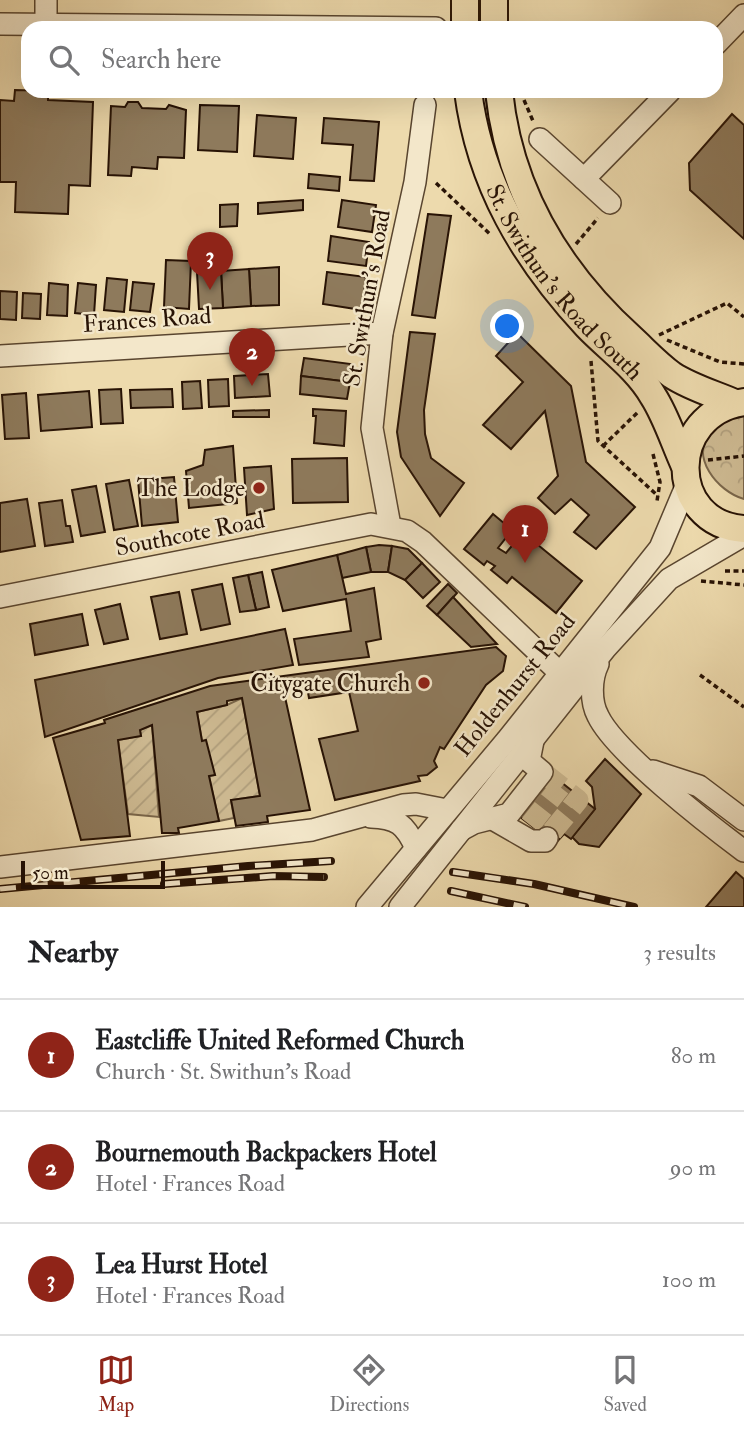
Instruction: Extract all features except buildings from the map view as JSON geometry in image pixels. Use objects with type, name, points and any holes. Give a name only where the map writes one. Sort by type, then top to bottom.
[{"type":"main road","points":[[465,0],[465,21]]},
{"type":"main road","points":[[494,0],[494,21]]},
{"type":"main road","name":"St. Swithun's Road South","points":[[469,98],[473,128],[485,166],[520,243],[547,281],[653,395],[692,470],[696,503],[710,517],[727,526],[744,530]]},
{"type":"main road","name":"St. Swithun's Road South","points":[[500,98],[502,124],[528,205],[566,268],[620,329],[673,376],[740,402]]},
{"type":"main road","points":[[692,470],[688,443],[699,425],[715,411],[740,402]]},
{"type":"street","points":[[46,0],[46,21]]},
{"type":"street","points":[[723,37],[744,15]]},
{"type":"street","points":[[0,24],[21,24]]},
{"type":"street","points":[[584,179],[663,98]]},
{"type":"street","name":"St. Swithun's Road","points":[[390,526],[372,428],[382,333],[415,183],[425,105]]},
{"type":"street","points":[[540,139],[610,203]]},
{"type":"street","name":"Frances Road","points":[[0,356],[382,333]]},
{"type":"street","name":"Holdenhurst Road","points":[[370,903],[660,548],[692,470]]},
{"type":"street","name":"Southcote Road","points":[[0,597],[371,524],[390,526]]},
{"type":"street","points":[[390,526],[423,542],[560,673]]},
{"type":"street","name":"Holdenhurst Road","points":[[400,907],[604,649],[680,570],[744,535]]},
{"type":"street","points":[[604,649],[592,677],[597,715],[619,743],[707,824],[744,851]]},
{"type":"street","points":[[533,741],[529,761],[543,773],[509,814],[510,824],[531,841],[545,841],[547,838]]},
{"type":"street","points":[[648,769],[699,786],[744,820]]},
{"type":"street","points":[[0,867],[264,838],[365,817],[389,807],[416,804],[447,810]]},
{"type":"street","points":[[365,817],[398,820],[409,832],[416,848]]},
{"type":"street","points":[[457,833],[510,824]]},
{"type":"street","points":[[351,907],[370,903]]},
{"type":"path","points":[[575,245],[610,203]]},
{"type":"path","points":[[744,317],[727,303],[657,335],[720,362],[744,363]]},
{"type":"path","points":[[590,358],[598,441],[657,496],[657,464]]},
{"type":"path","points":[[603,446],[639,411]]},
{"type":"path","points":[[692,470],[744,456]]},
{"type":"path","points":[[680,570],[705,584],[744,585]]},
{"type":"path","points":[[701,675],[744,707]]},
{"type":"green space","points":[[744,407],[744,499],[716,481],[704,461],[703,450],[711,429]]},
{"type":"green space","points":[[242,698],[260,796],[231,800],[234,818],[219,821],[209,776],[215,775],[202,741],[197,712],[227,705]]},
{"type":"green space","points":[[152,725],[159,817],[128,814],[118,740],[141,736],[140,730]]},
{"type":"tunnel","points":[[545,774],[578,800],[547,838]]},
{"type":"tunnel","points":[[530,825],[560,787]]},
{"type":"railway","points":[[0,889],[331,861]]},
{"type":"railway","points":[[453,872],[534,884],[634,907]]},
{"type":"railway","points":[[164,884],[273,876],[324,877]]},
{"type":"railway","points":[[451,891],[525,907]]},
{"type":"place","name":"Lea Hurst Hotel","points":[[210,290]]},
{"type":"place","name":"Bournemouth Backpackers Hotel","points":[[252,386]]},
{"type":"place","name":"The Lodge","points":[[259,488]]},
{"type":"place","name":"Eastcliffe United Reformed Church","points":[[525,563]]},
{"type":"place","name":"Citygate Church","points":[[424,683]]}]
